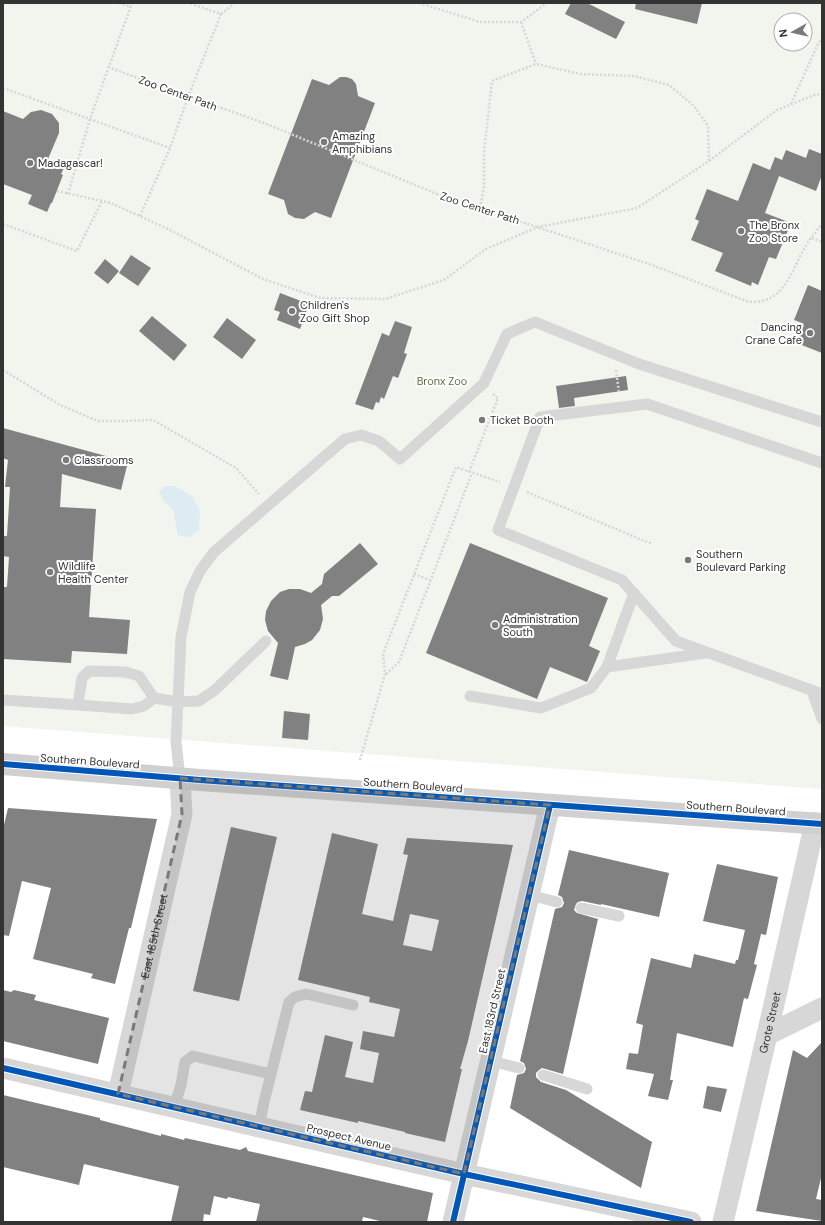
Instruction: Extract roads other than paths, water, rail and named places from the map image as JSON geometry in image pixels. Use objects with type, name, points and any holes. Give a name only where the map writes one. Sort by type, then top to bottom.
[{"type":"main road","name":"Southern Boulevard","points":[[3,764],[550,805],[820,820]]},
{"type":"street","name":"East 185th Street","points":[[118,1094],[182,814],[180,778]]},
{"type":"street","name":"East 183rd Street","points":[[453,1222],[550,805]]},
{"type":"street","name":"Grote Street","points":[[723,1222],[820,820]]},
{"type":"street","points":[[767,1035],[822,1008]]},
{"type":"street","name":"Prospect Avenue","points":[[3,1068],[464,1174],[691,1222]]},
{"type":"lane","points":[[180,778],[176,742],[181,637],[190,592],[200,571],[214,552],[345,439],[361,435],[379,441],[400,459],[484,382],[507,334],[536,322],[639,364],[822,422]]},
{"type":"lane","points":[[822,463],[647,404],[540,417],[498,530],[622,580],[676,641],[817,692],[822,719]]},
{"type":"lane","points":[[470,696],[541,708],[591,688],[607,667],[634,593]]},
{"type":"lane","points":[[79,705],[82,678],[89,671],[125,672],[139,676],[154,698],[178,702],[199,701],[215,690],[266,642]]},
{"type":"lane","points":[[607,667],[708,653]]},
{"type":"lane","points":[[3,700],[132,709],[144,706],[154,698]]},
{"type":"lane","points":[[529,895],[557,902]]},
{"type":"lane","points":[[581,908],[619,916]]},
{"type":"lane","points":[[259,1127],[289,1002],[295,996],[306,994],[353,1005]]},
{"type":"lane","points":[[174,1107],[186,1062],[192,1056],[271,1074]]},
{"type":"lane","points":[[491,1061],[519,1068]]},
{"type":"lane","points":[[543,1075],[587,1089]]},
{"type":"place","name":"Amazing Amphibians","points":[[324,142]]},
{"type":"place","name":"Madagascar!","points":[[30,163]]},
{"type":"place","name":"The Bronx Zoo Store","points":[[741,231]]},
{"type":"place","name":"Children's Zoo Gift Shop","points":[[292,311]]},
{"type":"place","name":"Dancing Crane Cafe","points":[[810,333]]},
{"type":"place","name":"Ticket Booth","points":[[482,420]]},
{"type":"place","name":"Classrooms","points":[[66,460]]},
{"type":"place","name":"Southern Boulevard Parking","points":[[688,560]]},
{"type":"place","name":"Wildlife Health Center","points":[[50,572]]},
{"type":"place","name":"Administration South","points":[[495,625]]},
{"type":"park label","name":"Bronx Zoo","points":[[442,381]]}]
